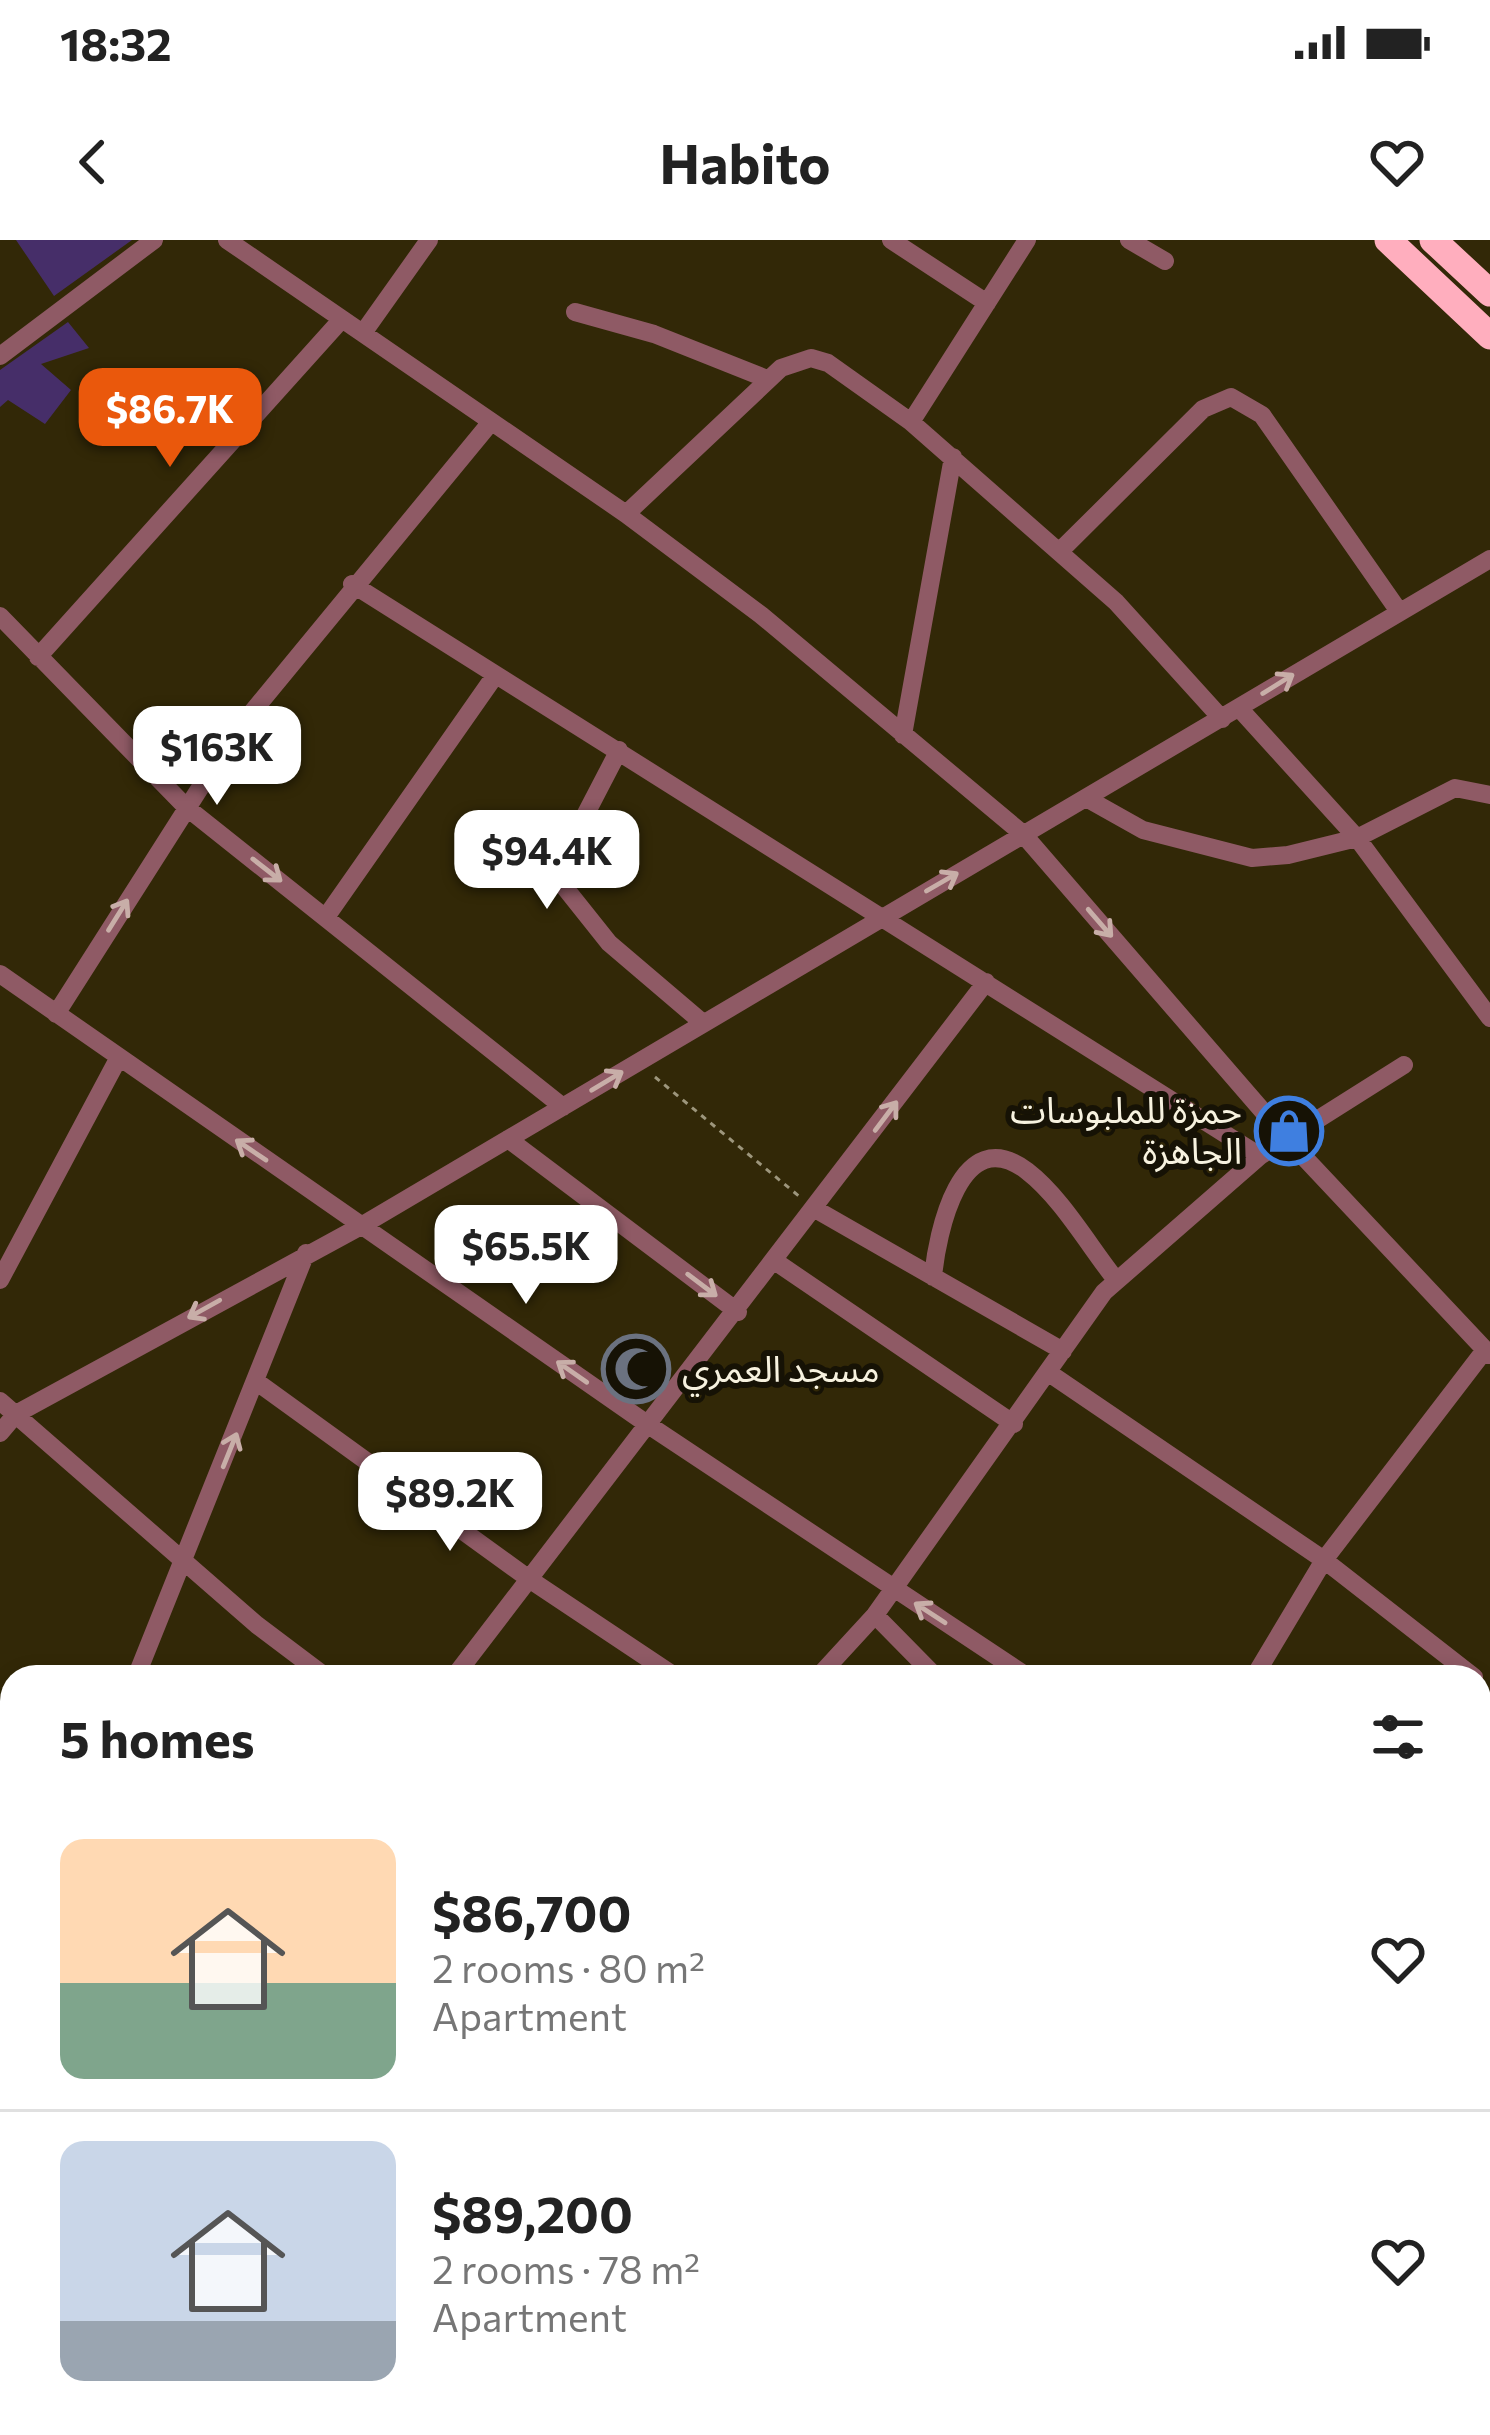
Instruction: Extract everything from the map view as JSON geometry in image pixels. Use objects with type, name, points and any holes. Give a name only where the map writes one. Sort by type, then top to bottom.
[{"type":"highway","points":[[1388,240],[1490,336]]},
{"type":"highway","points":[[1433,240],[1490,293]]},
{"type":"street","points":[[0,356],[154,240]]},
{"type":"street","points":[[227,240],[626,514],[761,615],[1023,835],[1286,1138],[1488,1352],[1324,1560],[1261,1665]]},
{"type":"street","points":[[363,333],[429,240]]},
{"type":"street","points":[[891,240],[987,303]]},
{"type":"street","points":[[911,422],[1028,240]]},
{"type":"street","points":[[1129,240],[1165,261]]},
{"type":"street","points":[[575,312],[653,334],[767,379]]},
{"type":"street","points":[[38,657],[342,319]]},
{"type":"street","points":[[626,514],[767,379],[800,359],[828,363],[953,457],[1060,550],[1231,713],[1357,838],[1490,1018]]},
{"type":"street","points":[[1060,550],[1203,409],[1231,397],[1262,415],[1398,610]]},
{"type":"street","points":[[56,1014],[235,733],[352,584],[491,422]]},
{"type":"street","points":[[903,735],[953,457]]},
{"type":"street","points":[[0,1433],[8,1407],[362,1226],[1398,610],[1490,560]]},
{"type":"street","points":[[352,584],[1260,1156]]},
{"type":"street","points":[[0,616],[186,807],[562,1107]]},
{"type":"street","points":[[326,917],[494,677]]},
{"type":"street","points":[[620,750],[565,854],[562,884],[609,943],[703,1023]]},
{"type":"street","points":[[1087,797],[1143,830],[1252,857],[1288,855],[1357,838],[1455,788],[1490,795]]},
{"type":"street","points":[[0,974],[650,1426],[1009,1665]]},
{"type":"street","points":[[464,1665],[986,982]]},
{"type":"street","points":[[0,1280],[118,1060]]},
{"type":"street","points":[[829,1665],[874,1615],[1116,1280],[1260,1156],[1404,1065]]},
{"type":"street","points":[[508,1139],[738,1312]]},
{"type":"street","points":[[933,1277],[938,1227],[949,1201],[963,1175],[976,1163],[992,1160],[1030,1173],[1116,1280]]},
{"type":"street","points":[[815,1209],[1063,1351]]},
{"type":"street","points":[[141,1665],[306,1253]]},
{"type":"street","points":[[776,1262],[1014,1424]]},
{"type":"street","points":[[1049,1373],[1324,1560],[1459,1665]]},
{"type":"street","points":[[257,1382],[532,1581],[658,1665]]},
{"type":"street","points":[[8,1407],[257,1625],[310,1665]]},
{"type":"street","points":[[874,1615],[924,1665]]},
{"type":"path","points":[[638,1062],[815,1209]]},
{"type":"building","points":[[16,240],[132,240],[54,296]]},
{"type":"building","points":[[68,322],[89,348],[41,364],[71,390],[45,424],[8,400],[0,407],[0,370]]},
{"type":"place","name":"حمزة للملبوسات الجاهزة","points":[[1289,1131]]},
{"type":"place","name":"مسجد العمري","points":[[636,1369]]}]
